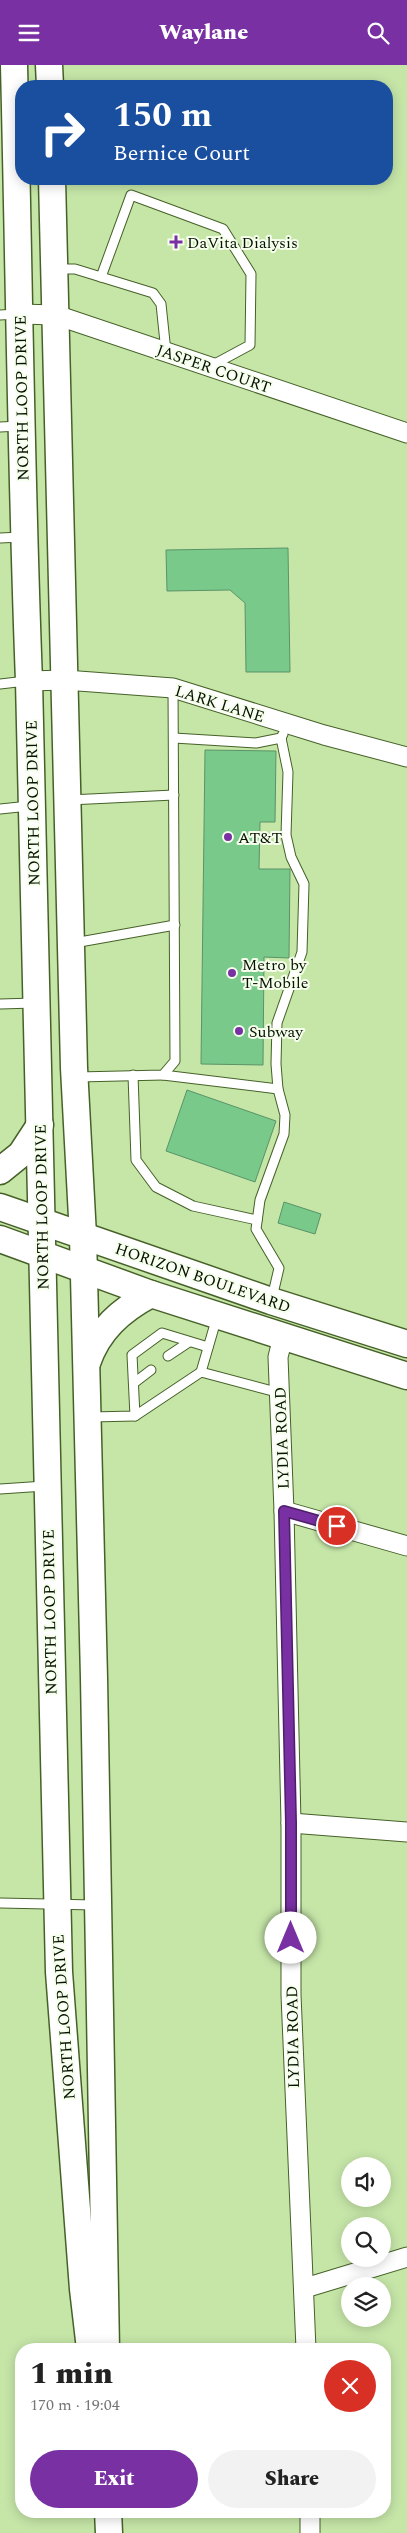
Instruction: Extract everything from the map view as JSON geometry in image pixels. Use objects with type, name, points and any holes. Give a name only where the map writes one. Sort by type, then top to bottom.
[{"type":"main road","name":"NORTH LOOP DRIVE","points":[[14,65],[10,314],[12,537],[29,681],[57,1903],[61,2002],[83,2289],[89,2343]]},
{"type":"main road","points":[[49,65],[50,80]]},
{"type":"main road","name":"NORTH LOOP DRIVE","points":[[52,185],[69,800],[74,1077],[84,1269],[106,2343]]},
{"type":"main road","points":[[0,1171],[21,1154],[40,1125]]},
{"type":"main road","name":"HORIZON BOULEVARD","points":[[0,1207],[271,1301],[407,1344]]},
{"type":"main road","name":"HORIZON BOULEVARD","points":[[0,1239],[151,1294],[407,1375]]},
{"type":"main road","points":[[85,1369],[100,1336],[116,1317],[130,1305],[151,1294]]},
{"type":"main road","points":[[108,2518],[109,2533]]},
{"type":"street","name":"JASPER COURT","points":[[10,314],[56,315],[407,433]]},
{"type":"street","name":"LARK LANE","points":[[29,681],[65,680],[173,688],[286,731],[407,757]]},
{"type":"street","name":"LYDIA ROAD","points":[[283,1337],[278,1357],[284,1511],[291,1823],[293,2083],[305,2288],[306,2343]]},
{"type":"street","points":[[284,1511],[407,1546]]},
{"type":"street","points":[[291,1823],[407,1832]]},
{"type":"street","points":[[305,2288],[407,2257]]},
{"type":"street","points":[[310,2518],[310,2533]]},
{"type":"lane","points":[[101,277],[131,195],[223,229],[251,274],[250,345],[210,367]]},
{"type":"lane","points":[[55,269],[74,269],[152,293],[161,305],[166,352]]},
{"type":"lane","points":[[0,684],[29,681]]},
{"type":"lane","points":[[164,1075],[175,1061],[176,1047],[173,688]]},
{"type":"lane","points":[[174,738],[256,743],[286,731],[288,772],[286,835],[291,857],[304,884],[302,952],[277,1023],[276,1064],[278,1089],[285,1115],[284,1134],[260,1200],[256,1229],[279,1268],[271,1301]]},
{"type":"lane","points":[[69,800],[174,795]]},
{"type":"lane","points":[[0,809],[32,806]]},
{"type":"lane","points":[[72,943],[175,925]]},
{"type":"lane","points":[[0,1004],[37,1003]]},
{"type":"lane","points":[[133,1075],[136,1160],[156,1187],[193,1206],[257,1220]]},
{"type":"lane","points":[[74,1077],[164,1075],[278,1089]]},
{"type":"lane","points":[[86,1417],[135,1416],[201,1372],[217,1315]]},
{"type":"lane","points":[[135,1416],[132,1355],[162,1333],[208,1347]]},
{"type":"lane","points":[[168,1356],[189,1342]]},
{"type":"lane","points":[[134,1383],[151,1370]]},
{"type":"lane","points":[[201,1372],[280,1393]]},
{"type":"lane","points":[[0,1489],[46,1485]]},
{"type":"lane","points":[[0,1903],[98,1905]]},
{"type":"building","points":[[288,548],[290,672],[246,672],[245,603],[230,590],[167,591],[166,550]]},
{"type":"building","points":[[205,750],[276,751],[275,822],[260,822],[259,869],[290,869],[289,958],[264,957],[263,1065],[201,1064]]},
{"type":"building","points":[[187,1090],[276,1121],[255,1182],[166,1151]]},
{"type":"building","points":[[284,1202],[321,1214],[315,1234],[278,1223]]},
{"type":"place","name":"DaVita Dialysis","points":[[176,242]]},
{"type":"place","name":"AT&T","points":[[228,837]]},
{"type":"place","name":"Metro by T-Mobile","points":[[232,973]]},
{"type":"place","name":"Subway","points":[[239,1031]]},
{"type":"route","points":[[291,1938],[291,1823],[284,1511],[337,1526]]}]
